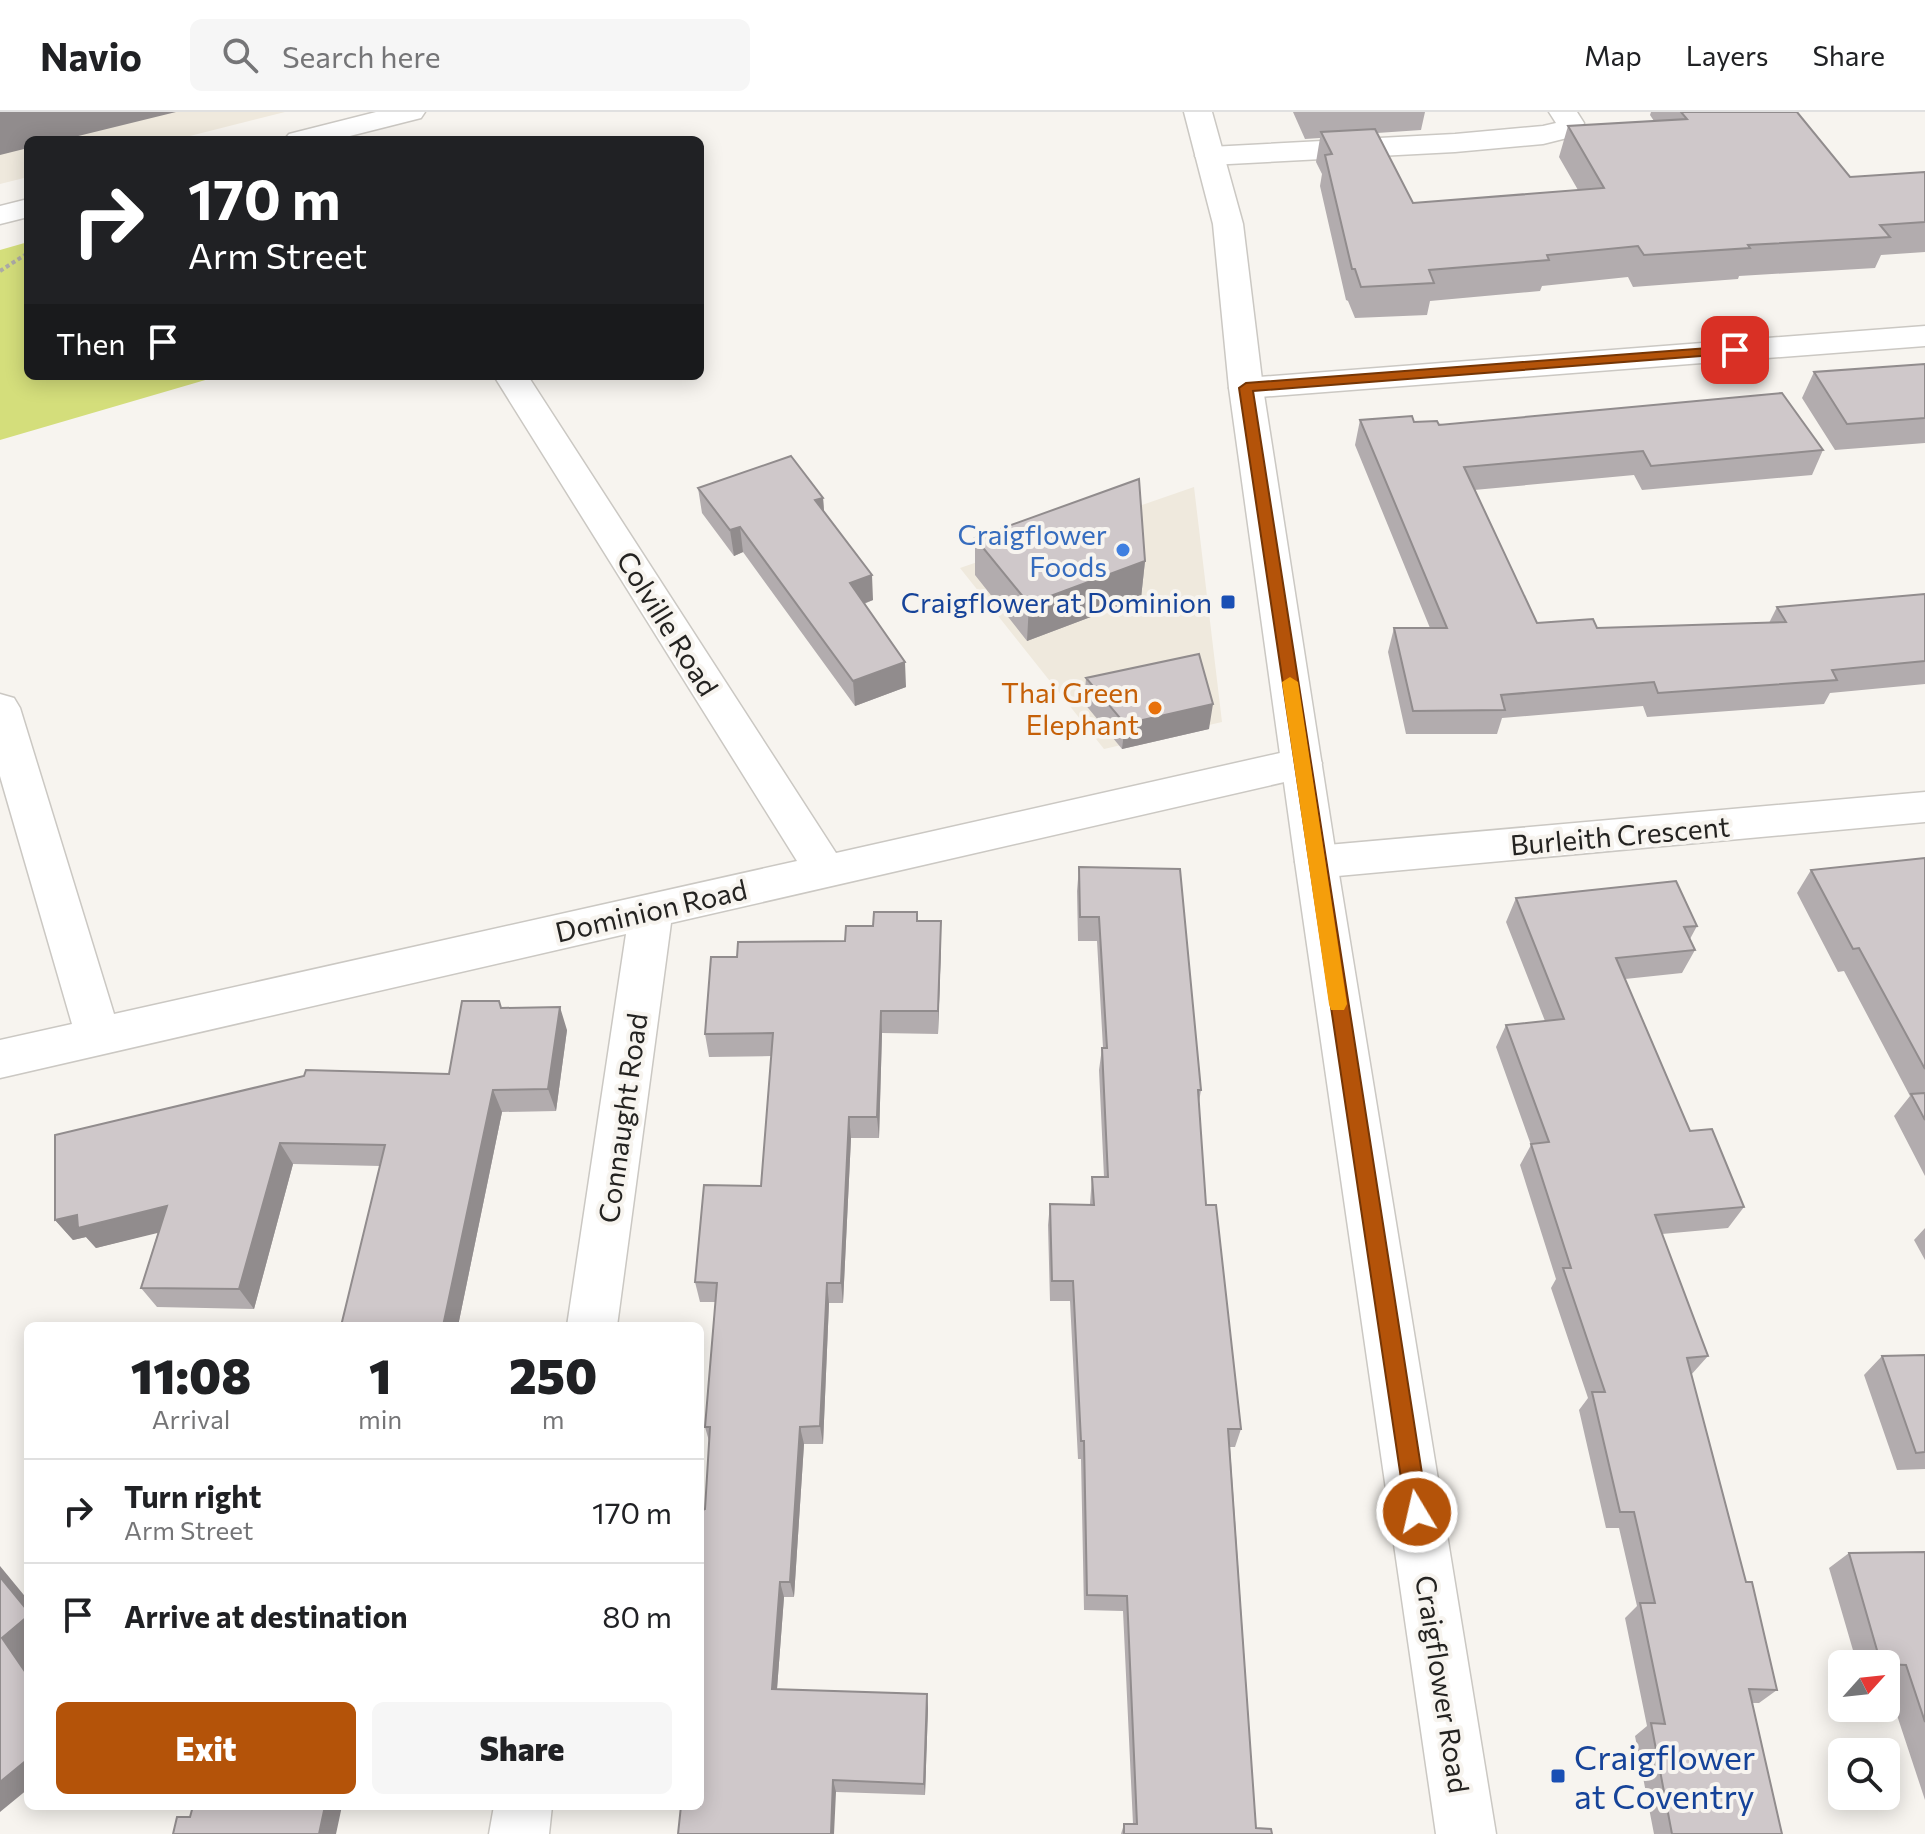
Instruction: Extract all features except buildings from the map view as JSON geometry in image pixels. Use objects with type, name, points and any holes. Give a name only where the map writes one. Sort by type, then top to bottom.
[{"type":"street","points":[[314,136],[411,112]]},
{"type":"street","name":"Craigflower Road","points":[[1198,112],[1228,224],[1246,388],[1316,862],[1466,1834]]},
{"type":"street","points":[[1210,156],[1455,143],[1543,135],[1569,129],[1570,123],[1563,112]]},
{"type":"street","points":[[0,215],[24,209]]},
{"type":"street","points":[[1246,388],[1925,336]]},
{"type":"street","name":"Colville Road","points":[[514,380],[825,870]]},
{"type":"street","points":[[0,708],[98,1036]]},
{"type":"street","name":"Dominion Road","points":[[0,1059],[1302,763]]},
{"type":"street","name":"Burleith Crescent","points":[[1316,862],[1925,807]]},
{"type":"street","name":"Connaught Road","points":[[593,1322],[651,910]]},
{"type":"street","points":[[519,1834],[522,1810]]},
{"type":"path","points":[[0,271],[24,256]]},
{"type":"shaded area","points":[[0,112],[285,112],[190,136],[24,136],[24,178],[0,184]]},
{"type":"shaded area","points":[[1194,487],[1222,722],[1104,749],[960,568]]},
{"type":"green space","points":[[24,243],[24,380],[205,380],[0,440],[0,250]]},
{"type":"slow traffic","points":[[1290,682],[1338,1004]]},
{"type":"place","name":"Craigflower Foods","points":[[1123,550]]},
{"type":"place","name":"Craigflower at Dominion","points":[[1228,602]]},
{"type":"place","name":"Thai Green Elephant","points":[[1155,708]]},
{"type":"place","name":"Craigflower at Coventry","points":[[1558,1776]]},
{"type":"route","points":[[1417,1512],[1246,388],[1735,350]]}]
